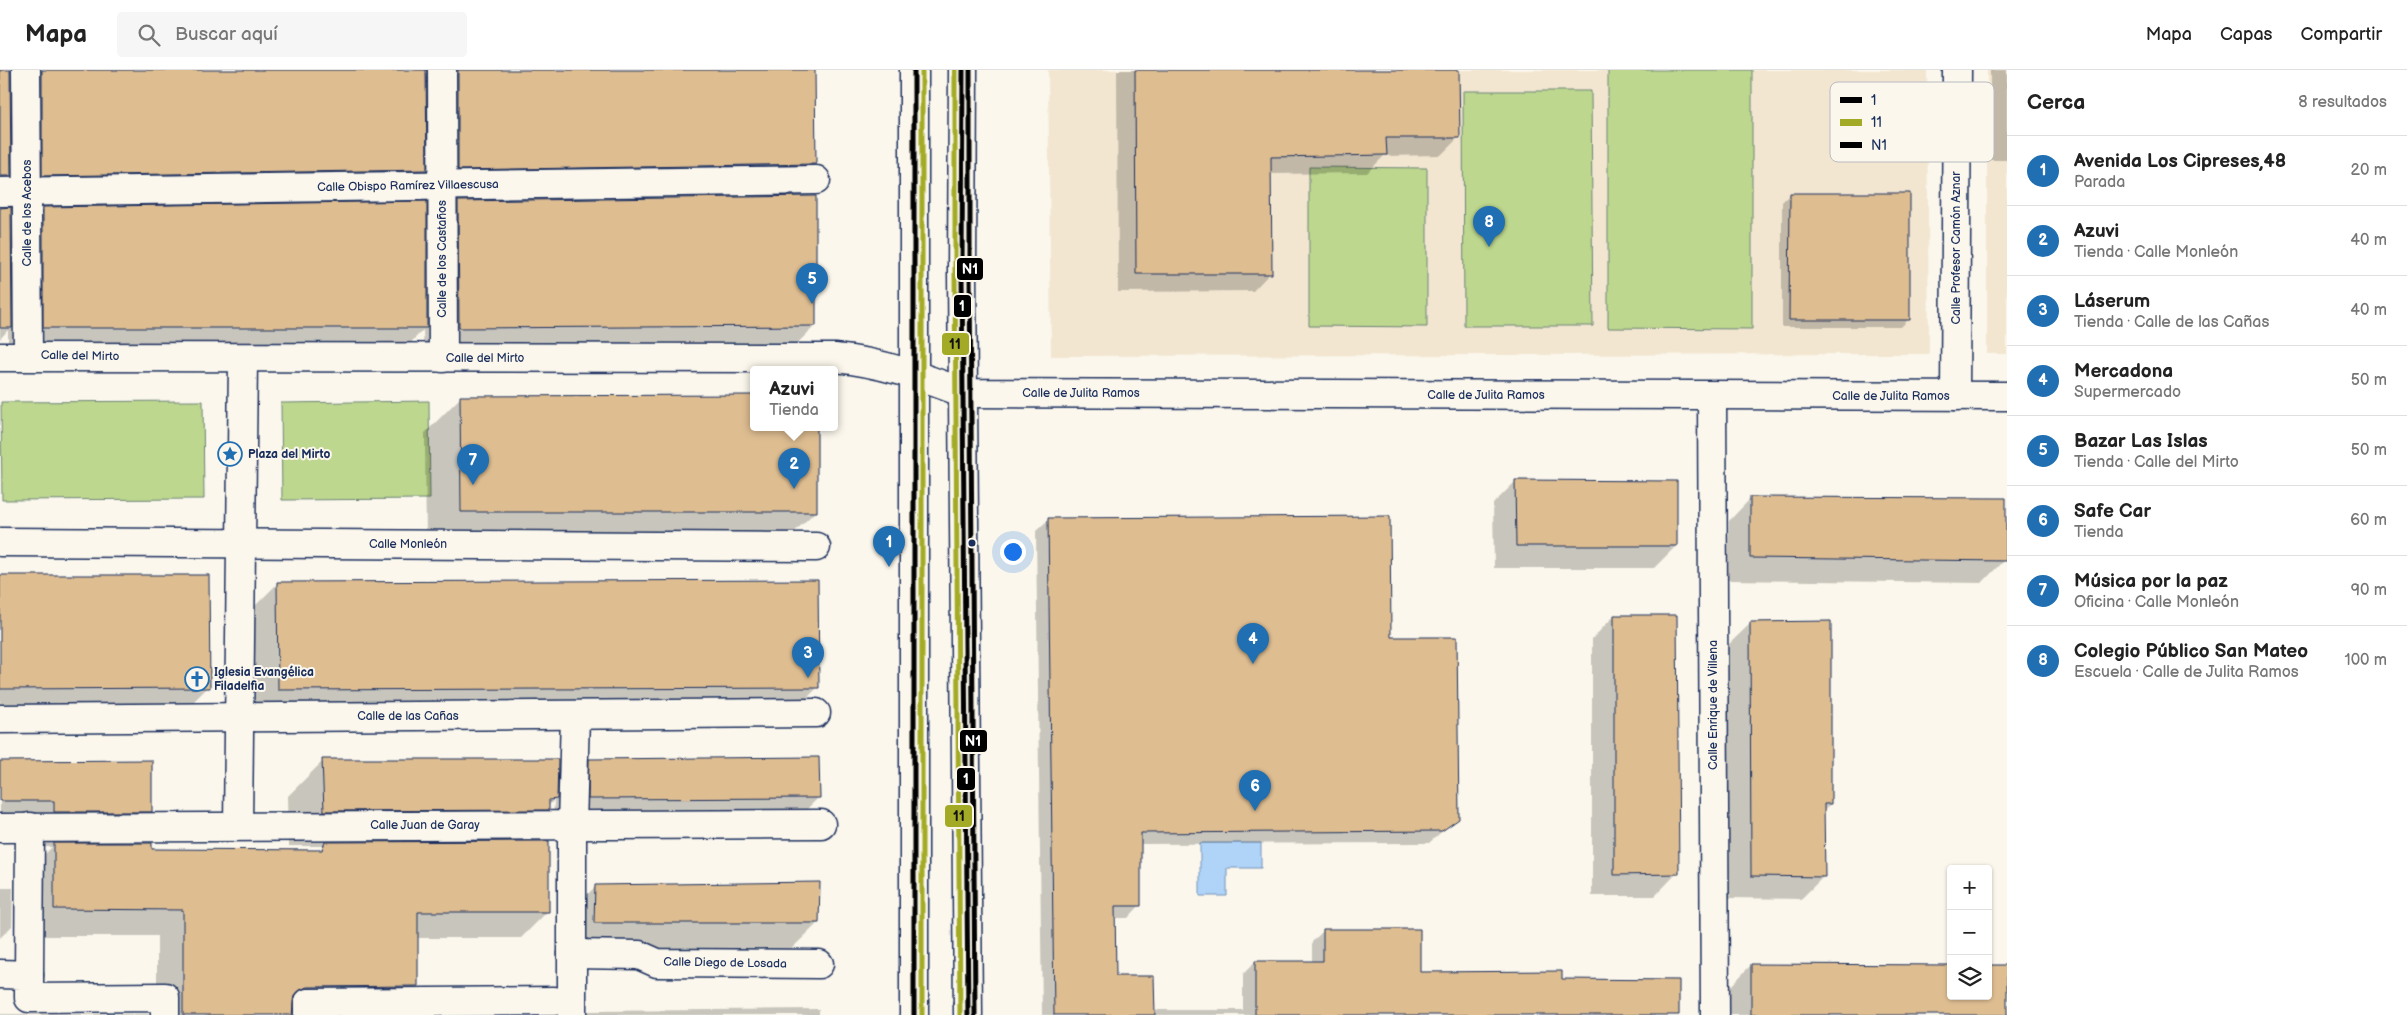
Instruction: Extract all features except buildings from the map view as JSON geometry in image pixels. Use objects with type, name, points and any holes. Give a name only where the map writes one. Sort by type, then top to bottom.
[{"type":"street","name":"Calle de los Acebos","points":[[26,70],[28,356]]},
{"type":"street","name":"Calle de los Castaños","points":[[442,70],[443,358]]},
{"type":"street","points":[[914,70],[916,375],[914,1015]]},
{"type":"street","points":[[963,70],[968,1015]]},
{"type":"street","name":"Calle Profesor Camón Aznar","points":[[1955,396],[1956,162]]},
{"type":"street","name":"Calle Obispo Ramírez Villaescusa","points":[[0,192],[816,180]]},
{"type":"street","name":"Calle del Mirto","points":[[0,357],[243,359],[835,358],[868,361],[916,375],[964,393]]},
{"type":"street","points":[[238,826],[243,359]]},
{"type":"street","name":"Calle de Julita Ramos","points":[[964,393],[2007,396]]},
{"type":"street","name":"Calle Enrique de Villena","points":[[1712,396],[1715,1015]]},
{"type":"street","name":"Calle Monleón","points":[[0,542],[816,547]]},
{"type":"street","name":"Calle de las Cañas","points":[[0,719],[816,713]]},
{"type":"street","points":[[308,1015],[308,1003],[563,1008],[572,954],[572,826],[575,716]]},
{"type":"street","name":"Calle Juan de Garay","points":[[0,828],[821,824]]},
{"type":"street","points":[[30,827],[30,998],[165,997],[165,1015]]},
{"type":"street","name":"Calle Diego de Losada","points":[[572,954],[639,956],[657,963],[819,964]]},
{"type":"street","points":[[0,974],[29,974]]},
{"type":"shaded area","points":[[1048,70],[1927,70],[1927,82],[1830,82],[1830,162],[1928,162],[1929,354],[1051,356]]},
{"type":"shaded area","points":[[1987,70],[2007,70],[2007,354],[1987,354],[1987,162],[1994,162],[1994,82],[1987,82]]},
{"type":"green space","points":[[1608,70],[1752,70],[1752,329],[1608,328]]},
{"type":"green space","points":[[1463,91],[1591,91],[1593,326],[1464,326]]},
{"type":"green space","points":[[1309,167],[1427,168],[1427,327],[1309,326]]},
{"type":"green space","points":[[203,401],[204,499],[2,500],[1,402]]},
{"type":"green space","points":[[429,401],[430,499],[282,500],[281,403]]},
{"type":"water","points":[[1200,843],[1261,843],[1261,868],[1227,868],[1227,896],[1200,896]]},
{"type":"transit line","name":"1","points":[[914,70],[914,1015]]},
{"type":"transit line","name":"11","points":[[922,70],[922,1015]]},
{"type":"transit line","name":"11","points":[[955,70],[960,1015]]},
{"type":"transit line","name":"1","points":[[963,70],[962,272],[968,1015]]},
{"type":"transit line","name":"N1","points":[[970,70],[975,1015]]},
{"type":"place","name":"Colegio Público San Mateo","points":[[1489,247]]},
{"type":"place","name":"Bazar Las Islas","points":[[812,304]]},
{"type":"place","name":"Plaza del Mirto","points":[[230,454]]},
{"type":"place","name":"Música por la paz","points":[[473,485]]},
{"type":"place","name":"Azuvi","points":[[794,489]]},
{"type":"place","name":"Avenida Los Cipreses,48","points":[[889,567]]},
{"type":"place","name":"Mercadona","points":[[1253,664]]},
{"type":"place","name":"Láserum","points":[[808,678]]},
{"type":"place","name":"Iglesia Evangélica Filadelfia","points":[[197,679]]},
{"type":"place","name":"Safe Car","points":[[1255,811]]}]
